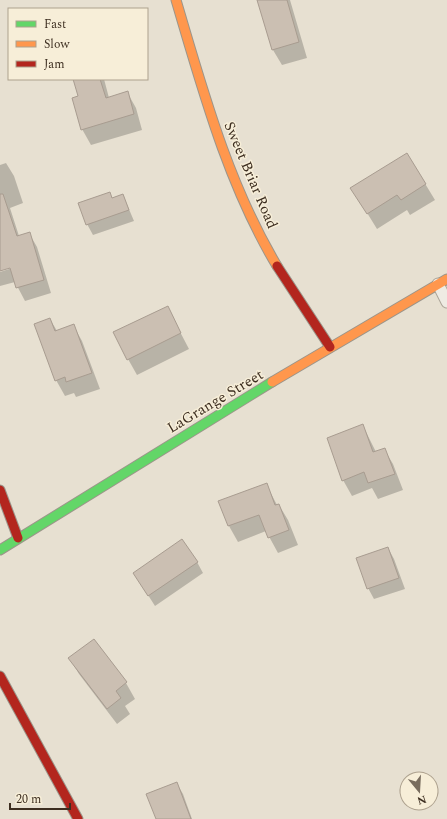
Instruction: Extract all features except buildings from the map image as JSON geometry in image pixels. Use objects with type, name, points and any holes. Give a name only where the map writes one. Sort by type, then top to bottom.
[{"type":"street","name":"Sweet Briar Road","points":[[176,0],[214,127],[252,220],[288,285],[330,347]]},
{"type":"street","name":"LaGrange Street","points":[[0,550],[330,347],[442,282]]},
{"type":"street","points":[[0,490],[18,538]]},
{"type":"street","points":[[0,676],[78,819]]},
{"type":"lane","points":[[442,282],[447,302]]},
{"type":"traffic: fast","points":[[0,550],[272,382]]},
{"type":"traffic: slow","points":[[176,0],[218,136],[244,203],[277,266]]},
{"type":"traffic: slow","points":[[272,382],[447,279]]},
{"type":"traffic: jam","points":[[277,266],[330,347]]},
{"type":"traffic: jam","points":[[0,490],[18,538]]},
{"type":"traffic: jam","points":[[0,676],[78,819]]}]
